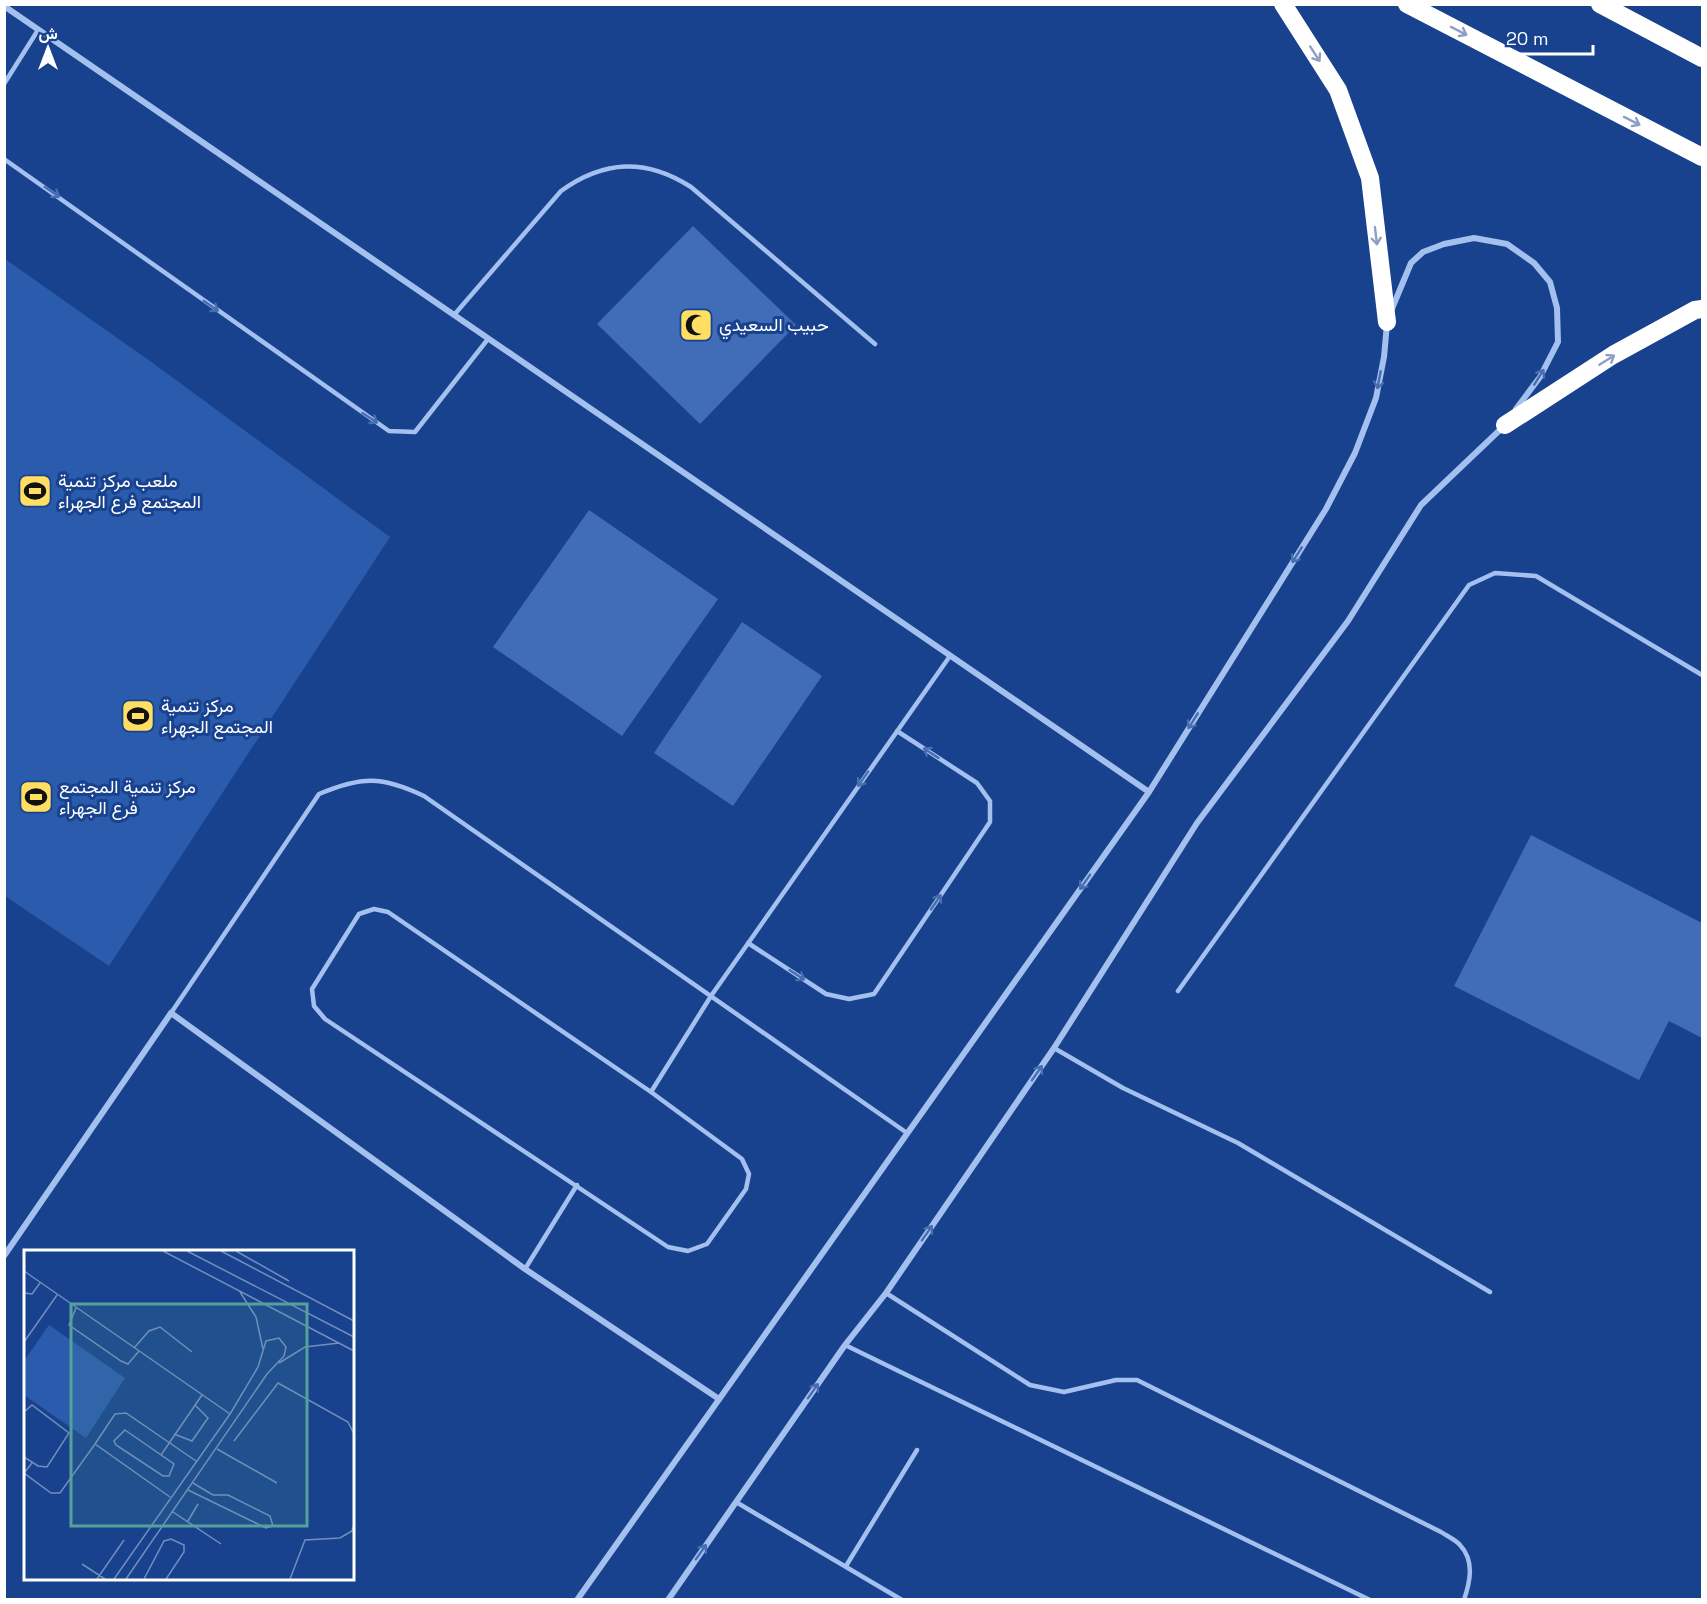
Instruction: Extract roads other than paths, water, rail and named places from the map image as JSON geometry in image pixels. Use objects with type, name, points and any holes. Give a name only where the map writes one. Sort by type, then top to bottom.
[{"type":"highway","points":[[1283,4],[1338,90],[1370,178],[1387,322]]},
{"type":"highway","points":[[1407,4],[1702,157]]},
{"type":"highway","points":[[1600,4],[1702,58]]},
{"type":"highway","points":[[1505,425],[1613,356],[1695,310],[1702,309]]},
{"type":"street","points":[[4,6],[1149,792]]},
{"type":"street","points":[[577,1599],[1149,792],[1326,508],[1355,453],[1376,398],[1384,357],[1387,322],[1411,263],[1423,252],[1444,244],[1474,238],[1507,244],[1534,263],[1550,282],[1557,308],[1558,342],[1540,377],[1505,425],[1421,505],[1348,621],[1197,823],[1054,1048],[886,1293],[845,1345],[668,1599]]},
{"type":"street","points":[[4,1256],[171,1013],[525,1269],[719,1399]]},
{"type":"lane","points":[[4,84],[38,30]]},
{"type":"lane","points":[[4,159],[389,431],[415,432],[488,339]]},
{"type":"lane","points":[[454,315],[561,191],[575,181],[599,170],[625,166],[643,167],[676,177],[691,187],[875,344]]},
{"type":"lane","points":[[1178,991],[1469,585],[1495,573],[1536,576],[1702,675]]},
{"type":"lane","points":[[651,1092],[711,996],[950,656]]},
{"type":"lane","points":[[748,943],[826,994],[849,999],[874,994],[990,822],[990,801],[977,783],[897,731]]},
{"type":"lane","points":[[171,1013],[319,794],[344,784],[372,780],[399,784],[424,796],[907,1133]]},
{"type":"lane","points":[[374,909],[388,912],[651,1092],[742,1159],[749,1174],[746,1190],[707,1244],[688,1251],[669,1247],[325,1019],[314,1006],[312,989],[359,914],[374,909]]},
{"type":"lane","points":[[1054,1048],[1123,1088],[1238,1143],[1490,1292]]},
{"type":"lane","points":[[525,1269],[577,1185]]},
{"type":"lane","points":[[886,1293],[1030,1385],[1064,1392],[1116,1380],[1137,1380],[1441,1532],[1461,1545],[1469,1560],[1471,1578],[1464,1599]]},
{"type":"lane","points":[[845,1345],[1370,1599]]},
{"type":"lane","points":[[846,1566],[917,1450]]},
{"type":"lane","points":[[736,1502],[902,1599]]},
{"type":"place","name":"حبيب السعيدي","points":[[696,325]]},
{"type":"place","name":"ملعب مركز تنمية المجتمع فرع الجهراء","points":[[35,491]]},
{"type":"place","name":"مركز تنمية المجتمع الجهراء","points":[[138,716]]},
{"type":"place","name":"مركز تنمية المجتمع فرع الجهراء","points":[[36,797]]}]
